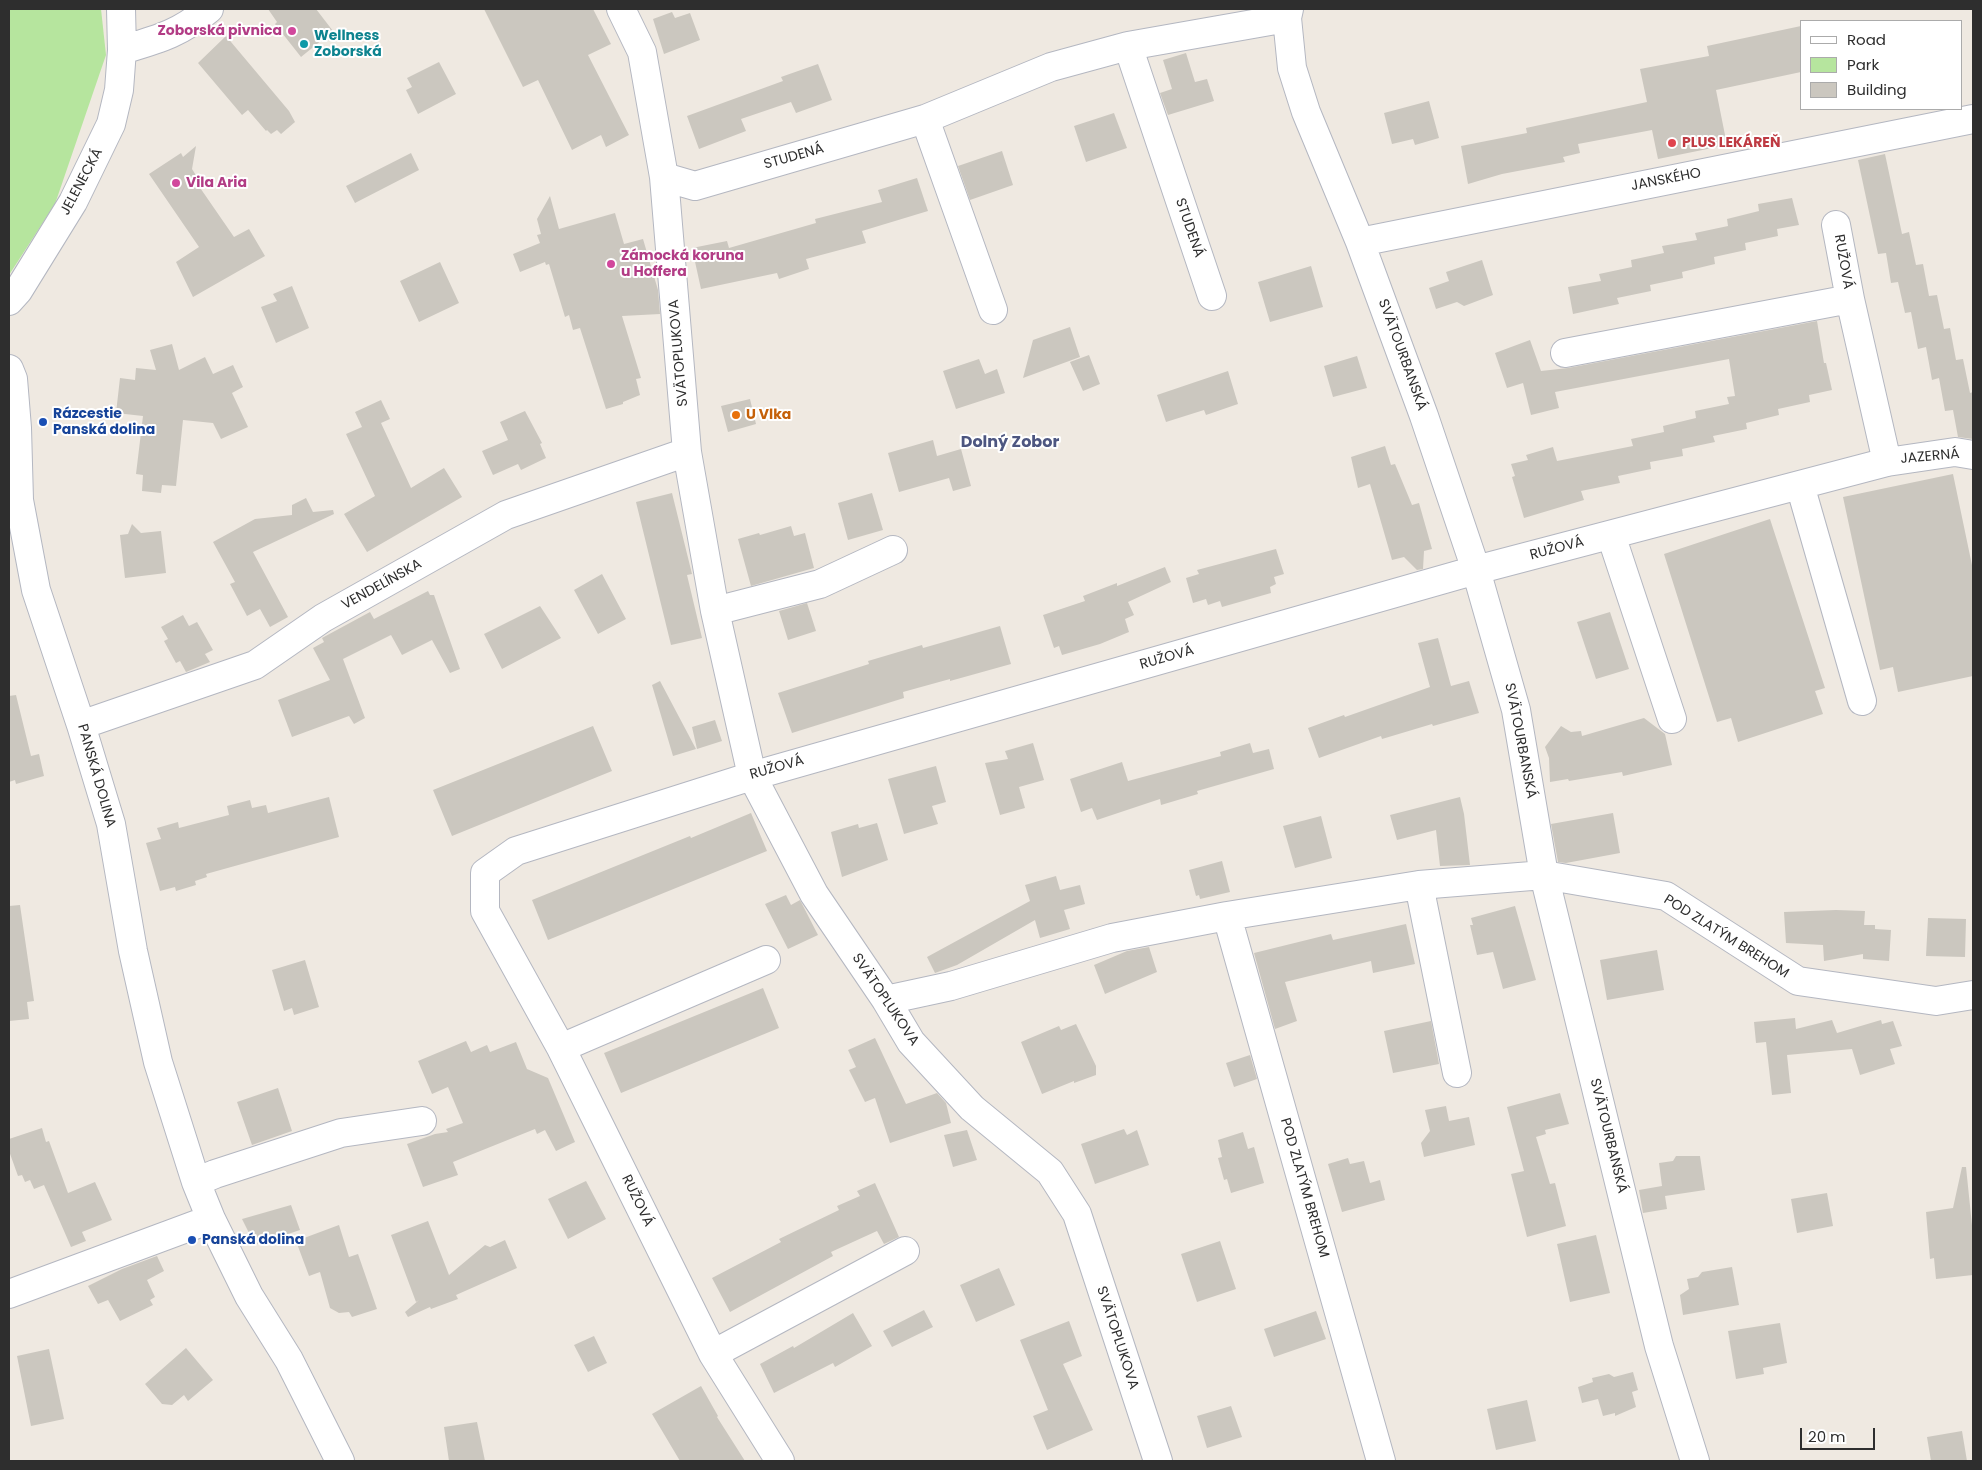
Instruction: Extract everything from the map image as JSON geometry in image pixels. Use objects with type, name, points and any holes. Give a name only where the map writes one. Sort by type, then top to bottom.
[{"type":"street","name":"JELENECKÁ","points":[[9,301],[18,291],[73,202],[111,124],[119,90],[122,50],[121,9]]},
{"type":"street","points":[[122,50],[180,31],[209,9]]},
{"type":"street","name":"SVÄTOPLUKOVA","points":[[621,9],[642,52],[664,177],[687,452],[714,611],[752,776],[814,894],[886,1000],[911,1042],[972,1108],[1050,1172],[1077,1214],[1158,1461]]},
{"type":"street","name":"STUDENÁ","points":[[664,177],[694,186],[924,119],[1051,66],[1128,46],[1288,13]]},
{"type":"street","name":"SVÄTOURBANSKÁ","points":[[1288,13],[1292,68],[1306,112],[1360,242],[1424,416],[1476,570],[1516,710],[1544,875],[1659,1346],[1695,1461]]},
{"type":"street","name":"STUDENÁ","points":[[1128,46],[1212,296]]},
{"type":"street","points":[[924,119],[993,310]]},
{"type":"street","name":"JANSKÉHO","points":[[1360,242],[1973,119]]},
{"type":"street","name":"RUŽOVÁ","points":[[780,1461],[713,1354],[562,1048],[485,911],[485,873],[516,850],[752,776],[1476,570],[1887,462],[1850,299],[1836,225]]},
{"type":"street","name":"RUŽOVÁ","points":[[1565,353],[1850,299]]},
{"type":"street","name":"PANSKÁ DOLINA","points":[[9,369],[13,379],[17,428],[19,500],[36,590],[81,725],[111,824],[133,951],[158,1062],[196,1182],[211,1219],[249,1296],[289,1360],[340,1461]]},
{"type":"street","name":"VENDELÍNSKA","points":[[81,725],[255,665],[323,618],[506,515],[687,452]]},
{"type":"street","name":"JAZERNÁ","points":[[1887,462],[1956,452],[1973,455]]},
{"type":"street","points":[[1800,485],[1862,701]]},
{"type":"street","points":[[1610,535],[1672,719]]},
{"type":"street","points":[[714,611],[820,584],[893,550]]},
{"type":"street","name":"POD ZLATÝM BREHOM","points":[[886,1000],[951,986],[1112,938],[1227,916],[1419,886],[1544,875],[1666,896],[1798,981],[1936,1001],[1973,994]]},
{"type":"street","points":[[1419,886],[1457,1073]]},
{"type":"street","name":"POD ZLATÝM BREHOM","points":[[1227,916],[1381,1461]]},
{"type":"street","points":[[562,1048],[766,960]]},
{"type":"street","points":[[196,1182],[214,1174],[341,1133],[422,1121]]},
{"type":"street","points":[[9,1294],[211,1219]]},
{"type":"street","points":[[713,1354],[905,1251]]},
{"type":"green space","points":[[9,9],[101,9],[106,55],[55,204],[9,275]]},
{"type":"building","name":"Wellness Zoborská","points":[[268,9],[316,9],[333,31],[301,57],[275,24],[277,22]]},
{"type":"building","points":[[484,9],[593,9],[611,44],[588,55],[629,135],[606,147],[601,135],[572,150],[538,80],[523,87]]},
{"type":"building","points":[[672,12],[675,18],[690,13],[700,40],[664,54],[653,19]]},
{"type":"building","points":[[1800,26],[1800,72],[1716,90],[1727,145],[1658,159],[1652,130],[1578,144],[1580,153],[1563,157],[1565,162],[1502,174],[1468,184],[1461,146],[1527,133],[1526,128],[1647,102],[1640,69],[1709,56],[1707,46]]},
{"type":"building","points":[[226,36],[289,111],[295,122],[281,134],[277,130],[271,134],[266,131],[248,110],[242,115],[198,63]]},
{"type":"building","points":[[1186,53],[1195,82],[1207,79],[1214,101],[1168,115],[1160,93],[1172,89],[1163,60]]},
{"type":"building","points":[[439,62],[456,94],[418,114],[406,90],[412,87],[407,78]]},
{"type":"building","points":[[818,64],[832,100],[796,113],[791,102],[741,119],[746,131],[699,149],[687,116],[783,81],[781,77]]},
{"type":"building","points":[[1429,101],[1439,138],[1415,145],[1413,139],[1392,144],[1384,113]]},
{"type":"building","points":[[1114,113],[1127,148],[1086,162],[1074,126]]},
{"type":"building","points":[[196,146],[192,169],[197,177],[194,179],[234,237],[249,229],[265,256],[193,297],[176,262],[199,247],[149,174],[181,153],[183,157]]},
{"type":"building","points":[[1002,151],[1013,185],[970,200],[958,166]]},
{"type":"building","points":[[411,153],[419,170],[355,203],[346,186]]},
{"type":"building","points":[[1885,154],[1902,234],[1909,232],[1916,265],[1923,264],[1929,296],[1937,295],[1944,329],[1950,328],[1956,360],[1963,359],[1970,393],[1973,392],[1973,439],[1958,437],[1953,410],[1945,411],[1939,378],[1932,380],[1926,347],[1918,349],[1911,312],[1905,313],[1898,282],[1891,283],[1886,253],[1878,254],[1858,160]]},
{"type":"building","points":[[917,178],[928,211],[862,231],[866,243],[806,259],[809,269],[779,279],[777,273],[701,289],[692,248],[727,241],[729,248],[816,223],[815,219],[882,202],[878,190]]},
{"type":"building","points":[[550,196],[559,229],[615,213],[624,244],[643,239],[658,290],[660,314],[622,316],[641,378],[636,379],[640,395],[623,402],[623,404],[606,409],[580,328],[573,330],[569,315],[565,317],[549,264],[546,265],[545,262],[520,272],[513,254],[540,243],[537,235],[541,234],[537,219]]},
{"type":"building","points":[[1792,198],[1799,225],[1777,229],[1778,236],[1745,243],[1746,250],[1714,257],[1715,264],[1682,272],[1683,278],[1650,285],[1651,291],[1617,298],[1619,304],[1573,314],[1568,287],[1601,281],[1599,274],[1632,267],[1631,260],[1664,253],[1662,246],[1697,240],[1695,233],[1728,226],[1727,219],[1759,211],[1758,204]]},
{"type":"building","points":[[1482,260],[1493,295],[1464,306],[1457,302],[1436,309],[1429,288],[1449,281],[1446,272]]},
{"type":"building","points":[[440,262],[459,303],[419,322],[400,281]]},
{"type":"building","points":[[1311,266],[1323,307],[1270,322],[1258,282]]},
{"type":"building","points":[[292,286],[309,328],[276,343],[261,307],[277,301],[273,294]]},
{"type":"building","points":[[1817,321],[1824,363],[1826,363],[1832,390],[1809,395],[1810,402],[1778,409],[1779,415],[1746,423],[1747,429],[1713,436],[1715,442],[1682,449],[1683,456],[1650,462],[1651,469],[1618,476],[1620,483],[1581,491],[1584,500],[1524,518],[1512,477],[1515,476],[1511,464],[1528,460],[1526,455],[1553,447],[1557,461],[1633,446],[1631,439],[1664,432],[1663,426],[1696,418],[1695,411],[1729,404],[1727,397],[1735,396],[1729,359],[1555,392],[1559,408],[1531,415],[1523,383],[1507,388],[1495,353],[1530,340],[1541,371],[1568,368]]},
{"type":"building","points":[[1070,327],[1080,357],[1023,378],[1033,340]]},
{"type":"building","points":[[172,344],[179,370],[205,357],[213,374],[233,365],[243,387],[232,393],[248,427],[221,439],[213,423],[183,420],[176,486],[162,485],[161,493],[142,491],[143,475],[136,474],[143,416],[116,413],[120,378],[135,380],[136,368],[156,370],[150,350]]},
{"type":"building","points":[[1089,355],[1100,384],[1083,391],[1070,362]]},
{"type":"building","points":[[1357,356],[1367,388],[1333,397],[1324,366]]},
{"type":"building","points":[[979,359],[985,374],[997,369],[1005,393],[956,409],[943,371]]},
{"type":"building","points":[[1228,371],[1238,404],[1206,415],[1204,410],[1166,422],[1157,395]]},
{"type":"building","points":[[750,399],[756,424],[728,432],[721,406]]},
{"type":"building","points":[[381,400],[390,419],[381,423],[411,488],[444,468],[462,497],[367,552],[344,514],[375,496],[346,434],[362,427],[355,412]]},
{"type":"building","points":[[525,411],[542,443],[540,444],[546,458],[521,470],[518,464],[493,475],[482,451],[508,440],[500,422]]},
{"type":"building","points":[[933,440],[937,456],[961,449],[971,486],[953,491],[949,478],[899,492],[888,453]]},
{"type":"building","points":[[1385,446],[1391,465],[1395,464],[1412,505],[1419,503],[1432,549],[1424,551],[1423,569],[1417,570],[1404,557],[1392,560],[1370,484],[1358,488],[1351,457]]},
{"type":"building","points":[[1953,474],[1973,570],[1973,676],[1898,692],[1893,667],[1880,670],[1843,497]]},
{"type":"building","points":[[672,493],[692,574],[687,575],[702,638],[671,645],[636,502]]},
{"type":"building","points":[[872,493],[883,530],[848,540],[838,503]]},
{"type":"building","points":[[306,498],[313,512],[333,510],[334,514],[253,552],[288,617],[270,627],[260,609],[247,616],[230,584],[235,582],[213,542],[255,519],[292,515],[292,505]]},
{"type":"building","points":[[1770,519],[1825,688],[1815,691],[1823,714],[1738,742],[1731,718],[1717,722],[1664,554]]},
{"type":"building","points":[[132,524],[141,533],[161,531],[166,573],[125,578],[120,535],[128,534]]},
{"type":"building","points":[[791,526],[794,536],[805,533],[814,568],[751,586],[738,539]]},
{"type":"building","points":[[1276,549],[1284,574],[1274,577],[1276,584],[1270,587],[1271,593],[1222,607],[1220,601],[1208,605],[1206,599],[1193,603],[1186,578],[1199,574],[1197,570]]},
{"type":"building","points":[[1165,567],[1171,582],[1128,602],[1134,615],[1125,619],[1129,632],[1100,644],[1062,655],[1059,646],[1054,648],[1043,615],[1085,601],[1083,596],[1117,583],[1117,586]]},
{"type":"building","points":[[602,574],[626,619],[598,634],[574,590]]},
{"type":"building","points":[[428,591],[430,595],[434,595],[460,669],[450,673],[432,640],[402,655],[391,635],[343,659],[365,718],[354,724],[349,716],[292,737],[278,700],[330,680],[313,648],[324,642],[322,638],[370,612],[374,619]]},
{"type":"building","points":[[807,603],[816,631],[788,640],[779,611]]},
{"type":"building","points":[[540,606],[561,638],[502,669],[484,634]]},
{"type":"building","points":[[1610,612],[1629,669],[1596,679],[1577,622]]},
{"type":"building","points":[[183,615],[189,626],[197,622],[213,650],[205,654],[210,662],[186,672],[180,661],[176,663],[164,641],[168,639],[161,627]]},
{"type":"building","points":[[1000,626],[1011,664],[903,692],[904,698],[792,733],[778,693],[869,664],[868,661],[922,645],[923,648]]},
{"type":"building","points":[[1438,638],[1451,686],[1469,681],[1479,713],[1433,726],[1432,724],[1382,739],[1381,736],[1319,758],[1308,728],[1430,687],[1418,643]]},
{"type":"building","points":[[660,681],[696,749],[673,756],[652,685]]},
{"type":"building","points":[[16,695],[31,756],[39,754],[44,776],[16,784],[15,780],[9,782],[9,696]]},
{"type":"building","points":[[1644,718],[1665,734],[1672,765],[1623,776],[1622,772],[1569,781],[1568,779],[1550,782],[1549,758],[1545,747],[1561,726],[1571,732],[1581,731],[1582,736]]},
{"type":"building","points":[[715,720],[722,741],[697,749],[692,727]]},
{"type":"building","points":[[593,726],[612,771],[452,836],[433,790]]},
{"type":"building","points":[[1033,743],[1044,780],[1019,787],[1025,808],[1000,815],[985,763],[1008,759],[1005,751]]},
{"type":"building","points":[[1250,743],[1253,753],[1269,749],[1274,769],[1197,791],[1198,794],[1161,805],[1160,799],[1097,820],[1092,808],[1081,812],[1070,779],[1122,762],[1128,781],[1221,756],[1220,752]]},
{"type":"building","points":[[936,766],[946,802],[932,806],[938,824],[904,834],[888,779]]},
{"type":"building","points":[[329,797],[339,837],[206,874],[207,877],[195,881],[196,885],[176,891],[175,887],[160,891],[146,843],[161,839],[157,828],[178,822],[179,828],[229,815],[227,806],[250,800],[252,808],[266,805],[268,813]]},
{"type":"building","points":[[1460,797],[1470,865],[1440,866],[1436,830],[1397,840],[1390,815]]},
{"type":"building","points":[[751,813],[767,851],[548,940],[532,900]]},
{"type":"building","points":[[1613,813],[1620,853],[1566,863],[1558,862],[1551,824]]},
{"type":"building","points":[[1321,816],[1332,858],[1295,868],[1283,826]]},
{"type":"building","points":[[877,823],[888,860],[842,877],[831,832],[858,824],[859,828]]},
{"type":"building","points":[[1222,861],[1230,892],[1200,899],[1199,895],[1196,896],[1189,870]]},
{"type":"building","points":[[1056,876],[1060,890],[1080,885],[1085,904],[1064,910],[1070,929],[1040,938],[1035,920],[957,965],[935,973],[927,957],[1030,901],[1025,885]]},
{"type":"building","points":[[786,895],[791,905],[800,900],[818,935],[788,949],[765,904]]},
{"type":"building","points":[[20,905],[34,1001],[27,1002],[29,1019],[9,1021],[9,906]]},
{"type":"building","points":[[1515,906],[1536,980],[1503,989],[1493,952],[1477,955],[1470,925],[1473,925],[1471,918]]},
{"type":"building","points":[[1865,911],[1864,925],[1875,925],[1875,929],[1891,930],[1889,961],[1863,959],[1863,954],[1824,961],[1823,945],[1786,943],[1784,912]]},
{"type":"building","points":[[1928,918],[1966,919],[1965,957],[1926,956]]},
{"type":"building","points":[[1406,924],[1415,964],[1373,973],[1371,961],[1285,982],[1297,1021],[1275,1029],[1254,953],[1331,934],[1333,940]]},
{"type":"building","points":[[1149,947],[1157,972],[1105,994],[1094,965],[1127,951]]},
{"type":"building","points":[[1657,950],[1664,990],[1607,1000],[1600,960]]},
{"type":"building","points":[[305,960],[319,1007],[294,1015],[292,1008],[284,1011],[272,970]]},
{"type":"building","points":[[763,988],[779,1028],[621,1093],[604,1053]]},
{"type":"building","points":[[1795,1018],[1796,1029],[1832,1020],[1837,1033],[1881,1020],[1882,1024],[1893,1021],[1902,1046],[1890,1049],[1895,1064],[1860,1075],[1852,1049],[1787,1055],[1791,1093],[1772,1095],[1766,1042],[1756,1043],[1754,1022]]},
{"type":"building","points":[[1431,1021],[1439,1064],[1393,1073],[1384,1031]]},
{"type":"building","points":[[1076,1024],[1096,1066],[1096,1075],[1074,1083],[1074,1081],[1042,1094],[1021,1042],[1059,1026],[1061,1030]]},
{"type":"building","points":[[875,1038],[906,1104],[937,1093],[946,1103],[951,1123],[890,1143],[875,1098],[865,1102],[849,1070],[856,1067],[848,1050]]},
{"type":"building","points":[[466,1041],[471,1052],[487,1045],[490,1052],[516,1042],[527,1069],[548,1078],[575,1142],[556,1151],[545,1130],[537,1134],[535,1129],[453,1162],[458,1175],[423,1187],[407,1144],[435,1134],[448,1132],[446,1129],[463,1123],[448,1087],[432,1094],[418,1061]]},
{"type":"building","points":[[1250,1055],[1257,1079],[1234,1087],[1226,1063]]},
{"type":"building","points":[[278,1088],[292,1131],[252,1145],[237,1102]]},
{"type":"building","points":[[1560,1093],[1569,1124],[1545,1130],[1546,1134],[1536,1137],[1550,1184],[1555,1183],[1566,1226],[1527,1237],[1511,1174],[1524,1171],[1507,1107]]},
{"type":"building","points":[[1446,1106],[1449,1121],[1469,1117],[1475,1145],[1424,1157],[1421,1143],[1430,1131],[1425,1110]]},
{"type":"building","points":[[42,1128],[46,1142],[49,1141],[68,1193],[95,1182],[112,1220],[82,1232],[86,1241],[71,1247],[44,1185],[34,1189],[30,1180],[25,1182],[22,1175],[18,1176],[9,1151],[9,1139]]},
{"type":"building","points":[[1124,1129],[1127,1135],[1137,1130],[1149,1165],[1095,1184],[1081,1144]]},
{"type":"building","points":[[967,1130],[977,1160],[953,1167],[944,1135]]},
{"type":"building","points":[[1243,1132],[1248,1149],[1254,1147],[1264,1183],[1231,1193],[1227,1179],[1224,1180],[1218,1158],[1222,1157],[1218,1140]]},
{"type":"building","points":[[1676,1156],[1700,1156],[1705,1190],[1665,1196],[1667,1209],[1643,1213],[1639,1190],[1662,1186],[1659,1163],[1673,1161]]},
{"type":"building","points":[[1348,1158],[1350,1164],[1364,1161],[1370,1183],[1380,1180],[1385,1200],[1342,1212],[1328,1164]]},
{"type":"building","points":[[1962,1167],[1966,1167],[1973,1235],[1973,1275],[1936,1279],[1934,1258],[1930,1259],[1926,1212],[1953,1208]]},
{"type":"building","points":[[586,1181],[606,1219],[568,1239],[548,1199]]},
{"type":"building","points":[[875,1183],[899,1237],[884,1244],[877,1231],[831,1252],[833,1256],[730,1312],[712,1278],[781,1242],[779,1239],[839,1210],[837,1206],[860,1196],[857,1191]]},
{"type":"building","points":[[1827,1193],[1833,1226],[1797,1233],[1791,1199]]},
{"type":"building","points":[[291,1205],[300,1230],[255,1245],[242,1219]]},
{"type":"building","points":[[428,1221],[449,1275],[485,1245],[490,1247],[505,1240],[517,1268],[456,1295],[458,1299],[431,1309],[430,1307],[408,1317],[405,1312],[419,1300],[416,1302],[391,1235]]},
{"type":"building","points":[[339,1225],[349,1257],[358,1254],[377,1309],[352,1317],[349,1312],[339,1313],[330,1308],[320,1272],[309,1276],[296,1241]]},
{"type":"building","points":[[1596,1235],[1610,1293],[1570,1302],[1557,1244]]},
{"type":"building","points":[[1220,1241],[1236,1289],[1197,1302],[1181,1254]]},
{"type":"building","points":[[157,1256],[164,1271],[147,1280],[155,1297],[150,1300],[153,1305],[120,1321],[108,1300],[98,1304],[88,1286],[122,1269]]},
{"type":"building","points":[[1732,1267],[1739,1305],[1683,1315],[1680,1295],[1689,1289],[1687,1279],[1698,1277],[1702,1272]]},
{"type":"building","points":[[999,1268],[1015,1305],[976,1322],[960,1285]]},
{"type":"building","points":[[924,1310],[933,1327],[892,1347],[883,1331]]},
{"type":"building","points":[[1316,1311],[1326,1339],[1274,1357],[1264,1329]]},
{"type":"building","points":[[853,1313],[872,1346],[835,1367],[833,1363],[774,1393],[760,1364],[793,1346],[794,1348]]},
{"type":"building","points":[[1069,1321],[1082,1356],[1063,1364],[1093,1430],[1047,1450],[1033,1416],[1048,1410],[1020,1340]]},
{"type":"building","points":[[1780,1323],[1787,1363],[1763,1368],[1764,1374],[1736,1379],[1728,1331]]},
{"type":"building","points":[[594,1336],[607,1363],[588,1372],[574,1345]]},
{"type":"building","points":[[186,1348],[213,1380],[188,1401],[184,1395],[172,1405],[162,1404],[145,1384]]},
{"type":"building","points":[[49,1349],[64,1419],[31,1426],[17,1356]]},
{"type":"building","points":[[1633,1372],[1638,1390],[1632,1392],[1636,1407],[1615,1416],[1615,1413],[1603,1416],[1598,1399],[1582,1403],[1578,1387],[1593,1382],[1592,1378],[1609,1374],[1614,1377]]},
{"type":"building","points":[[701,1386],[717,1417],[745,1461],[680,1461],[652,1414]]},
{"type":"building","points":[[1527,1400],[1536,1441],[1496,1450],[1487,1409]]},
{"type":"building","points":[[1231,1406],[1242,1437],[1207,1448],[1197,1416]]},
{"type":"building","points":[[477,1422],[485,1461],[449,1461],[444,1427]]},
{"type":"building","points":[[1962,1431],[1967,1461],[1931,1461],[1927,1437]]},
{"type":"place","name":"Zoborská pivnica","points":[[292,31]]},
{"type":"place","name":"Wellness Zoborská","points":[[304,44]]},
{"type":"place","name":"PLUS LEKÁREŇ","points":[[1672,143]]},
{"type":"place","name":"Vila Aria","points":[[176,183]]},
{"type":"place","name":"Zámocká koruna u Hoffera","points":[[611,264]]},
{"type":"place","name":"U Vlka","points":[[736,415]]},
{"type":"place","name":"Rázcestie Panská dolina","points":[[43,422]]},
{"type":"place","name":"Panská dolina","points":[[192,1240]]},
{"type":"district","name":"Dolný Zobor","points":[[1010,443]]}]
